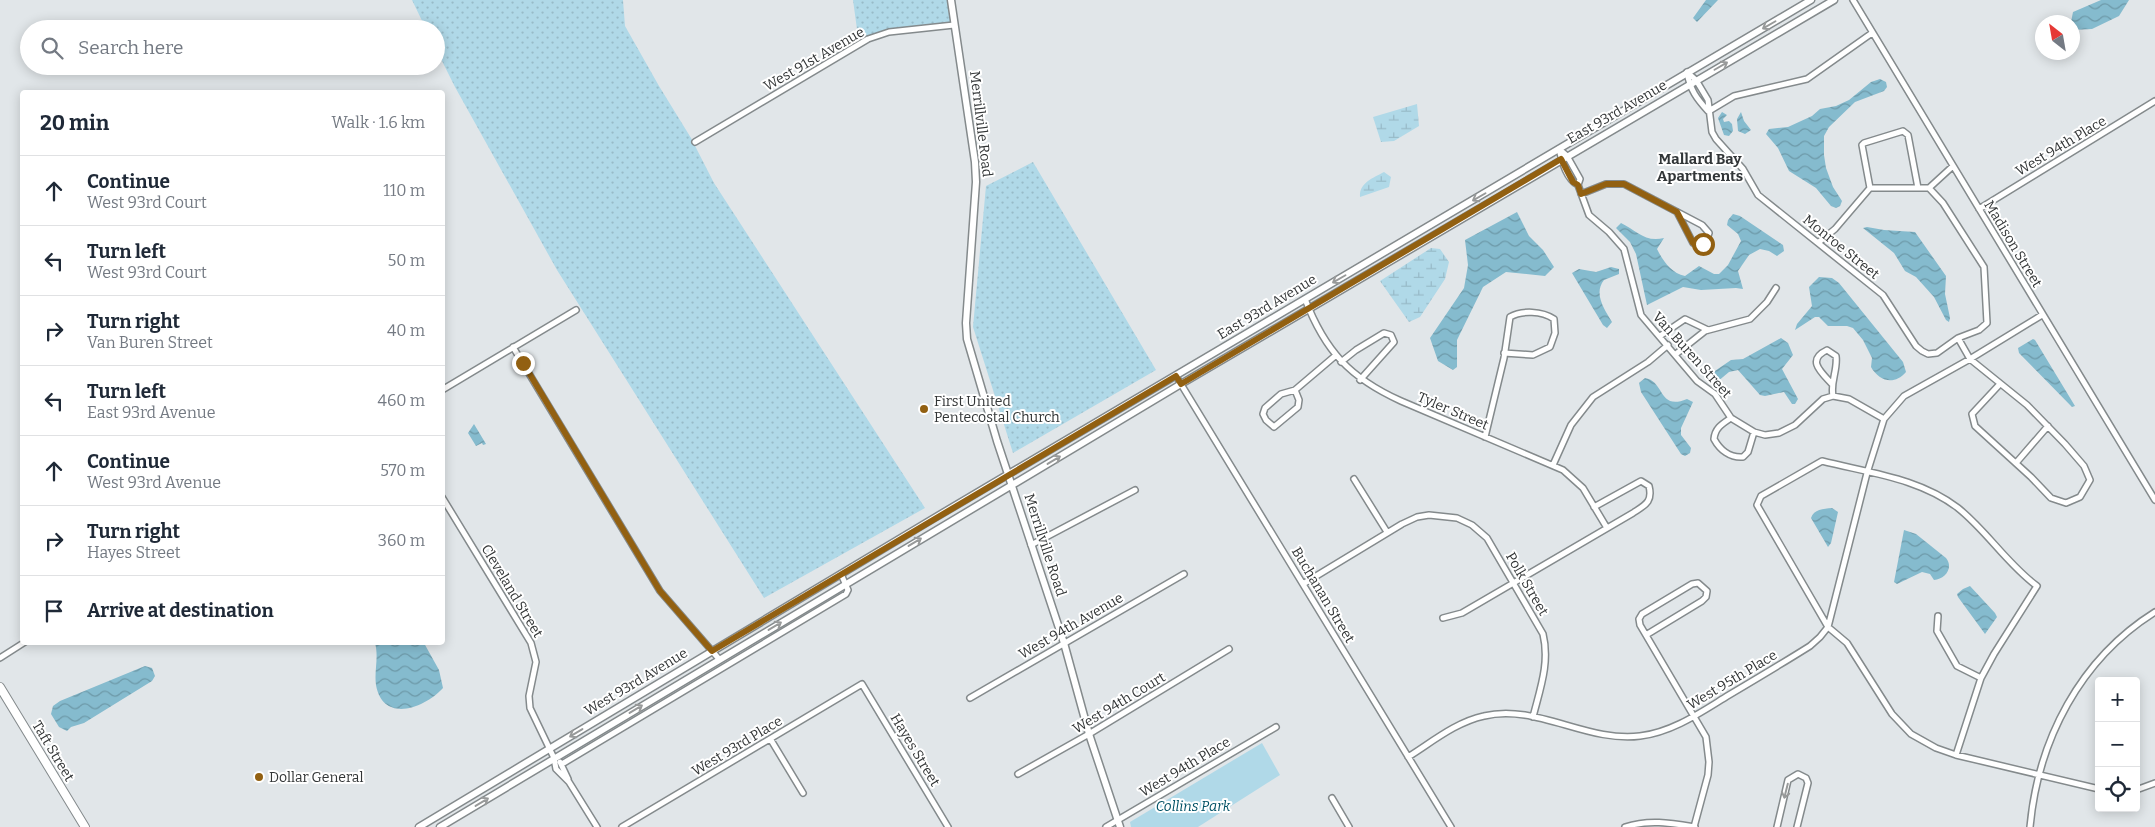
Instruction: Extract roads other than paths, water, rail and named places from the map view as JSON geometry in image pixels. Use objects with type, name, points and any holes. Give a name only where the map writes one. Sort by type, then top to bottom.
[{"type":"main road","name":"Taft Street","points":[[0,687],[86,827]]},
{"type":"street","name":"Merrillville Road","points":[[951,0],[975,162],[976,182],[966,323],[967,339],[973,365],[1064,643],[1089,734],[1119,824]]},
{"type":"street","name":"East 93rd Avenue","points":[[1176,376],[1811,0]]},
{"type":"street","name":"East 93rd Avenue","points":[[1181,384],[1834,0]]},
{"type":"street","name":"Madison Street","points":[[1853,0],[2155,500]]},
{"type":"street","name":"West 91st Avenue","points":[[695,142],[868,39],[889,32],[954,25]]},
{"type":"street","points":[[1709,112],[1734,96],[1807,79],[1872,33]]},
{"type":"street","name":"Monroe Street","points":[[1687,72],[1696,80],[1708,100],[1716,139],[1743,169],[1758,195],[1819,242],[1883,296],[1922,351],[1928,354],[1937,353],[1958,338],[1979,330],[1987,323],[1984,267],[1943,203],[1929,188]]},
{"type":"street","name":"Monroe Street","points":[[1687,72],[1694,96],[1709,112]]},
{"type":"street","name":"West 94th Place","points":[[1979,209],[2155,101]]},
{"type":"street","points":[[1870,188],[1862,145],[1903,132],[1908,135],[1918,188]]},
{"type":"street","name":"Van Buren Street","points":[[1559,149],[1580,179],[1578,185],[1589,215],[1624,250],[1641,315],[1697,381],[1715,394],[1727,410],[1731,418],[1719,426],[1715,432],[1714,439],[1724,452],[1735,458],[1743,457],[1748,452],[1754,432]]},
{"type":"street","name":"Van Buren Street","points":[[1564,158],[1573,182],[1578,185]]},
{"type":"street","points":[[1819,242],[1835,229],[1870,188],[1929,188],[1953,166]]},
{"type":"street","points":[[1581,194],[1606,184],[1624,184],[1677,212],[1706,228],[1709,234],[1706,242],[1698,245],[1693,243],[1677,212]]},
{"type":"street","points":[[1676,354],[1708,330],[1750,319],[1767,302],[1776,288]]},
{"type":"street","name":"Tyler Street","points":[[1305,299],[1314,322],[1335,356],[1360,380],[1401,402],[1553,465],[1573,478],[1583,488],[1607,528]]},
{"type":"street","points":[[445,388],[576,310]]},
{"type":"street","points":[[1485,437],[1510,317],[1517,312],[1535,313],[1554,320],[1555,333],[1550,347],[1533,355],[1504,353]]},
{"type":"street","name":"West 95th Place","points":[[1408,757],[1472,719],[1499,714],[1533,717],[1619,737],[1654,734],[1694,716],[1810,646],[1828,627],[1867,473],[1884,419],[1904,396],[2042,315]]},
{"type":"street","points":[[1660,336],[1685,319],[1708,330]]},
{"type":"street","points":[[1341,362],[1356,350],[1384,333],[1391,335],[1394,342],[1360,380]]},
{"type":"street","points":[[1958,338],[1970,359],[2027,405],[2084,466],[2090,480],[2080,497],[2066,503],[2051,498],[1975,426],[1972,414],[1999,384]]},
{"type":"street","points":[[1553,465],[1571,425],[1593,397],[1648,362],[1668,345]]},
{"type":"street","points":[[513,347],[660,591],[719,659]]},
{"type":"street","points":[[1832,384],[1817,365],[1816,359],[1827,350],[1836,356],[1837,363],[1832,384],[1833,396]]},
{"type":"street","points":[[1295,390],[1299,400],[1298,407],[1274,427],[1262,414],[1264,408],[1281,394],[1295,390],[1335,356]]},
{"type":"street","name":"West 93rd Avenue","points":[[419,827],[1176,376]]},
{"type":"street","name":"Buchanan Street","points":[[1176,376],[1451,827]]},
{"type":"street","name":"West 93rd Avenue","points":[[440,827],[1181,384]]},
{"type":"street","points":[[1731,418],[1754,432],[1765,435],[1779,433],[1795,425],[1823,399],[1833,396],[1849,399],[1884,419]]},
{"type":"street","points":[[2016,463],[2048,426]]},
{"type":"street","points":[[1956,754],[1981,678],[2037,586],[2020,574],[1988,538],[1958,509],[1930,490],[1905,480],[1822,462],[1761,496],[1757,505],[1828,627],[1847,643],[1892,714],[1911,734],[1936,748],[1956,754],[2095,788]]},
{"type":"street","points":[[1303,584],[1387,532],[1354,479]]},
{"type":"street","points":[[1443,618],[1462,613],[1646,504],[1651,495],[1649,486],[1641,482],[1632,484],[1594,507]]},
{"type":"street","points":[[1031,545],[1135,490]]},
{"type":"street","name":"Cleveland Street","points":[[445,502],[531,643],[536,662],[529,696],[530,708],[550,748],[556,769],[569,782]]},
{"type":"street","name":"Polk Street","points":[[1387,532],[1417,517],[1442,515],[1457,518],[1472,525],[1487,538],[1540,628],[1547,649],[1546,664],[1533,717]]},
{"type":"street","points":[[554,758],[562,764],[846,594],[848,590],[841,574]]},
{"type":"street","name":"West 94th Avenue","points":[[970,698],[1184,574]]},
{"type":"street","points":[[1625,827],[1649,822],[1664,822],[1694,827],[1709,762],[1706,737],[1640,626],[1639,620],[1642,614],[1692,584],[1698,583],[1707,591],[1706,597],[1702,601],[1646,636]]},
{"type":"street","points":[[2030,827],[2038,775],[2055,726],[2064,708],[2082,680],[2103,654],[2124,634],[2155,612]]},
{"type":"street","points":[[1938,616],[1936,631],[1957,666],[1981,678]]},
{"type":"street","points":[[0,658],[20,645]]},
{"type":"street","name":"West 94th Court","points":[[1018,774],[1089,734],[1229,649]]},
{"type":"street","name":"West 93rd Place","points":[[622,827],[771,740],[862,684]]},
{"type":"street","name":"Hayes Street","points":[[862,684],[948,827]]},
{"type":"street","name":"West 94th Place","points":[[1106,827],[1119,824],[1276,727]]},
{"type":"street","points":[[771,740],[803,793]]},
{"type":"street","name":"Cleveland Street","points":[[562,764],[569,782],[597,827]]},
{"type":"street","points":[[1777,827],[1788,780],[1791,776],[1798,774],[1806,778],[1808,783],[1797,827]]},
{"type":"street","points":[[2140,789],[2155,783]]},
{"type":"street","points":[[1332,798],[1349,827]]},
{"type":"water","points":[[1706,0],[1718,0],[1697,22],[1693,18]]},
{"type":"water","points":[[2101,0],[2129,0],[2119,16],[2092,29],[2080,30],[2080,15],[2072,15],[2073,12]]},
{"type":"water","points":[[1880,79],[1886,82],[1887,87],[1884,91],[1855,102],[1829,127],[1824,136],[1826,168],[1833,187],[1842,201],[1840,206],[1836,208],[1831,206],[1816,188],[1789,171],[1778,148],[1766,134],[1769,129],[1788,127],[1812,116],[1820,109],[1836,106],[1849,100],[1871,82]]},
{"type":"water","points":[[1722,112],[1727,115],[1723,119],[1724,122],[1729,121],[1732,124],[1733,131],[1729,136],[1724,135],[1718,118]]},
{"type":"water","points":[[1741,112],[1744,121],[1751,130],[1745,134],[1738,131],[1737,119]]},
{"type":"water","points":[[1517,212],[1529,236],[1543,250],[1554,267],[1545,276],[1506,272],[1483,287],[1457,340],[1457,367],[1453,370],[1438,361],[1430,338],[1464,288],[1468,265],[1465,240]]},
{"type":"water","points":[[1733,214],[1740,216],[1783,245],[1784,251],[1777,256],[1769,251],[1760,249],[1749,255],[1738,271],[1743,289],[1701,290],[1683,287],[1647,305],[1636,254],[1630,242],[1616,228],[1621,223],[1651,239],[1664,238],[1657,249],[1668,266],[1680,274],[1685,276],[1699,266],[1714,274],[1719,274],[1728,265],[1741,241],[1738,234],[1727,225],[1728,220]]},
{"type":"water","points":[[1863,228],[1915,232],[1946,276],[1945,294],[1950,318],[1949,322],[1946,320],[1934,297],[1916,277],[1905,271],[1894,253]]},
{"type":"water","points":[[1611,267],[1619,269],[1619,274],[1604,280],[1600,291],[1601,302],[1612,322],[1607,328],[1603,325],[1572,273],[1579,269],[1596,272]]},
{"type":"water","points":[[1819,277],[1832,278],[1839,283],[1903,362],[1906,372],[1897,379],[1892,380],[1878,376],[1871,367],[1872,358],[1863,340],[1853,328],[1847,326],[1828,326],[1819,317],[1815,317],[1795,330],[1797,324],[1812,306],[1809,287]]},
{"type":"water","points":[[1781,338],[1788,343],[1793,355],[1782,369],[1798,399],[1795,404],[1792,404],[1784,392],[1765,396],[1760,395],[1738,370],[1729,372],[1717,382],[1711,380],[1712,373],[1731,360],[1743,359]]},
{"type":"water","points":[[2033,339],[2075,406],[2072,407],[2019,353],[2018,348]]},
{"type":"water","points":[[1645,378],[1656,384],[1666,398],[1671,401],[1678,402],[1687,399],[1693,402],[1681,428],[1681,435],[1691,448],[1690,453],[1685,456],[1681,454],[1641,392],[1639,383]]},
{"type":"water","points":[[474,424],[486,444],[483,445],[482,443],[476,446],[468,433]]},
{"type":"water","points":[[1832,508],[1838,512],[1831,543],[1828,547],[1811,518],[1817,511]]},
{"type":"water","points":[[1904,530],[1916,534],[1946,558],[1949,569],[1942,578],[1934,580],[1930,574],[1922,572],[1897,584],[1894,582]]},
{"type":"water","points":[[1970,586],[1997,617],[1985,634],[1957,594]]},
{"type":"water","points":[[375,645],[425,645],[439,670],[443,688],[416,706],[405,709],[387,705],[380,697],[376,685]]},
{"type":"water","points":[[145,666],[152,668],[155,676],[152,681],[84,723],[71,727],[67,731],[59,727],[51,714],[53,706],[60,701]]},
{"type":"place","name":"First United Pentecostal Church","points":[[924,409]]},
{"type":"place","name":"Dollar General","points":[[259,777]]},
{"type":"district","name":"Mallard Bay Apartments","points":[[1700,168]]},
{"type":"park label","name":"Collins Park","points":[[1193,806]]}]
